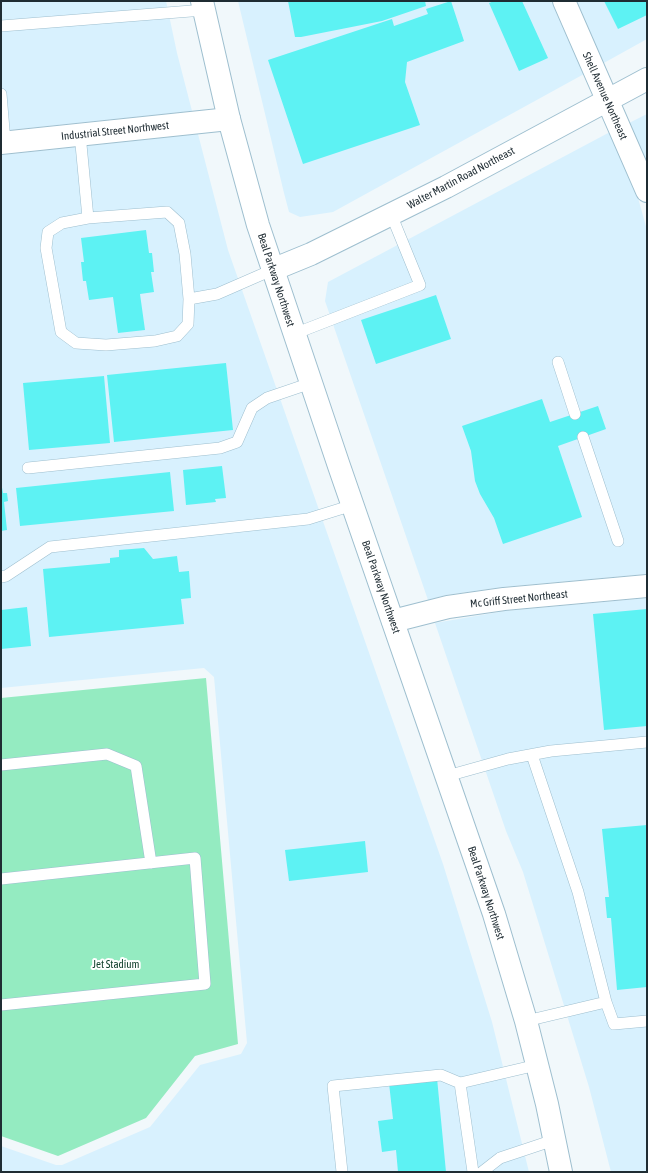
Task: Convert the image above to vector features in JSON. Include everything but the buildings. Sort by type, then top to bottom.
[{"type":"main road","name":"Shell Avenue Northeast","points":[[564,1],[647,191]]},
{"type":"main road","name":"Beal Parkway Northwest","points":[[203,5],[229,119],[258,225],[272,270],[494,914],[526,1021],[561,1172]]},
{"type":"main road","name":"Walter Martin Road Northeast","points":[[272,270],[311,254],[391,214],[647,79]]},
{"type":"main road","name":"Industrial Street Northwest","points":[[3,143],[229,119]]},
{"type":"main road","name":"Mc Griff Street Northeast","points":[[393,621],[448,607],[504,599],[647,586]]},
{"type":"lane","points":[[1,26],[203,5]]},
{"type":"lane","points":[[1,94],[3,143]]},
{"type":"lane","points":[[80,134],[88,218]]},
{"type":"lane","points":[[167,212],[179,223],[185,254],[189,299],[188,324],[177,336],[155,341],[106,346],[76,343],[61,332],[46,248],[48,232],[62,224],[88,218],[167,212]]},
{"type":"lane","points":[[294,334],[420,285],[391,214]]},
{"type":"lane","points":[[189,299],[217,294],[272,270]]},
{"type":"lane","points":[[558,362],[575,414]]},
{"type":"lane","points":[[28,468],[220,448],[237,442],[252,408],[267,398],[311,383]]},
{"type":"lane","points":[[583,437],[618,541]]},
{"type":"lane","points":[[1,577],[6,576],[50,547],[308,519],[353,505]]},
{"type":"lane","points":[[447,776],[532,754],[647,742]]},
{"type":"lane","points":[[1,765],[106,754],[136,766],[151,863]]},
{"type":"lane","points":[[532,754],[578,892],[606,1002],[614,1024],[647,1021]]},
{"type":"lane","points":[[1,879],[195,858],[205,984],[1,1006]]},
{"type":"lane","points":[[526,1021],[606,1002]]},
{"type":"lane","points":[[342,1172],[333,1086],[441,1075],[460,1084],[537,1066]]},
{"type":"lane","points":[[460,1084],[473,1172]]},
{"type":"lane","points":[[482,1172],[500,1158],[554,1140]]},
{"type":"shaded area","points":[[1,1],[166,1],[177,53],[192,111],[1,131]]},
{"type":"shaded area","points":[[238,1],[552,1],[584,74],[333,212],[300,217],[289,212]]},
{"type":"shaded area","points":[[575,1],[647,1],[647,39],[602,64]]},
{"type":"shaded area","points":[[647,114],[647,165],[629,123]]},
{"type":"shaded area","points":[[610,132],[638,198],[647,230],[647,574],[503,587],[446,595],[428,600],[325,301],[328,282]]},
{"type":"shaded area","points":[[198,134],[228,250],[443,864],[492,1022],[529,1172],[1,1172],[1,1146],[56,1165],[62,1165],[150,1127],[200,1065],[241,1054],[247,1043],[214,677],[204,668],[1,688],[1,155]]},
{"type":"shaded area","points":[[647,598],[647,1172],[611,1172],[589,1087],[523,872],[506,831],[435,623],[505,611]]},
{"type":"green space","name":"Jet Stadium","points":[[206,678],[238,1044],[195,1056],[146,1118],[58,1156],[1,1136],[1,698]]}]
